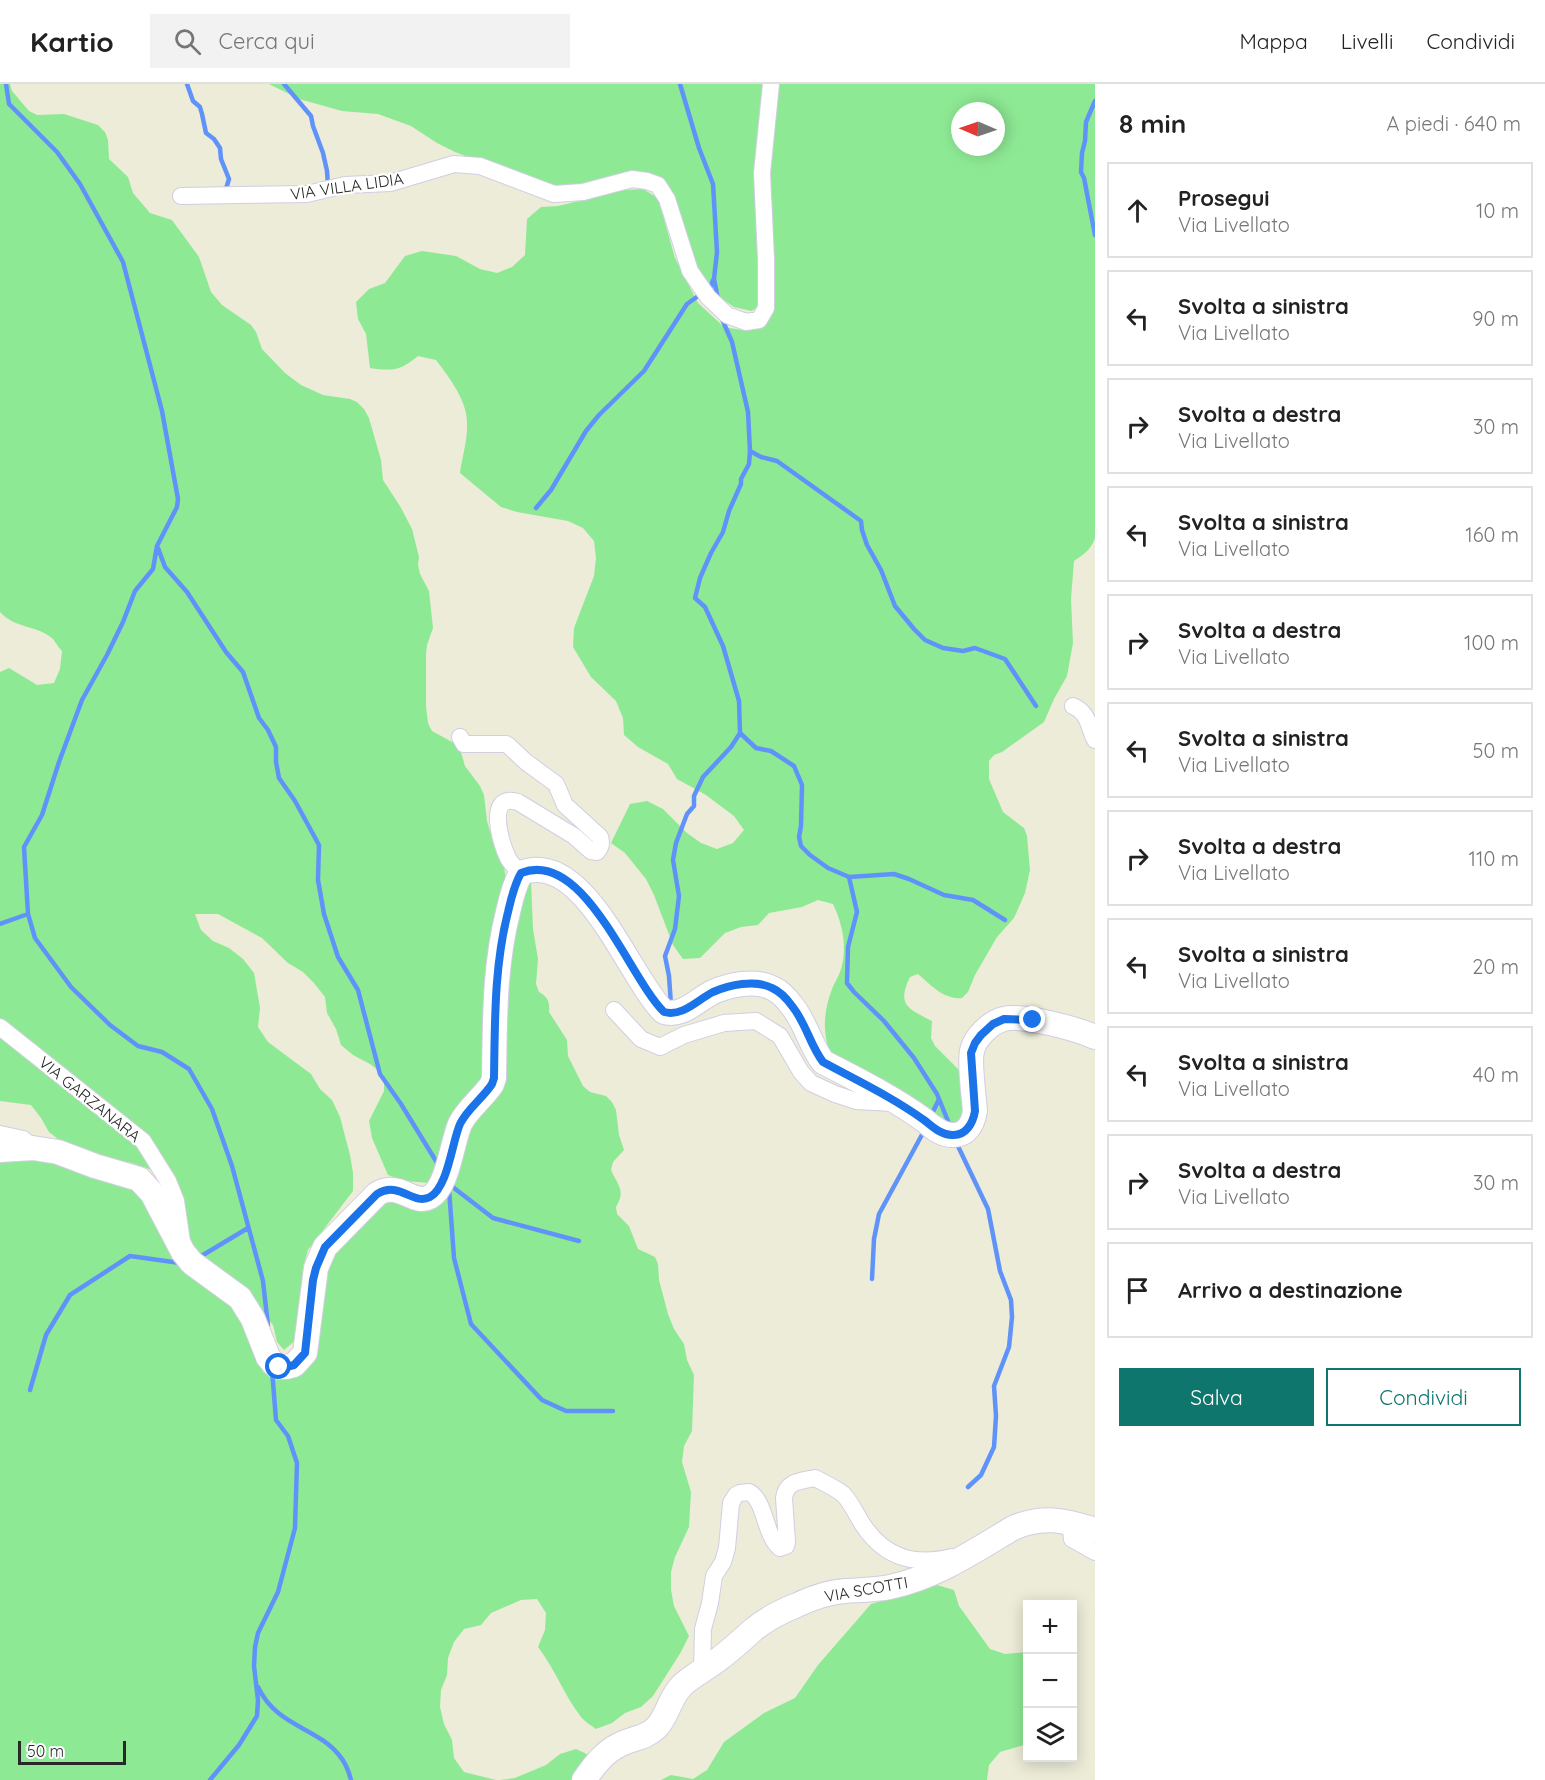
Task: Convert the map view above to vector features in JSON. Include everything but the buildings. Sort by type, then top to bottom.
[{"type":"main road","points":[[0,1150],[33,1148],[58,1152],[94,1166],[139,1179],[152,1193],[183,1252],[192,1263],[240,1298],[248,1308],[268,1357],[279,1367],[286,1367],[294,1365],[305,1353],[316,1268],[325,1247],[377,1194],[384,1190],[398,1190],[418,1198],[431,1196],[436,1192],[442,1181],[460,1124],[492,1084],[496,982],[501,939],[514,888],[521,873],[528,870],[541,870],[556,874],[588,899],[664,1012],[674,1014],[714,992],[744,984],[772,988],[793,1006],[823,1062],[901,1103],[940,1132],[960,1134],[974,1120],[971,1053],[981,1035],[993,1024],[1004,1019],[1033,1020],[1095,1037]]},
{"type":"main road","name":"VIA SCOTTI","points":[[584,1780],[610,1750],[620,1744],[640,1739],[655,1728],[662,1721],[679,1688],[720,1658],[755,1628],[802,1603],[836,1592],[890,1587],[920,1579],[946,1568],[1024,1523],[1050,1520],[1085,1527]]},
{"type":"street","name":"VIA VILLA LIDIA","points":[[181,196],[307,194],[345,185],[390,183],[454,164],[480,166],[554,194],[583,192],[632,179],[647,181],[657,185],[667,199],[690,271],[708,297],[727,315],[746,322],[759,320],[766,308],[762,173],[771,84]]},
{"type":"street","points":[[1072,706],[1085,714],[1095,740]]},
{"type":"street","points":[[460,737],[464,744],[506,744],[509,746],[556,784],[565,805],[600,837],[602,843],[600,848],[597,852],[591,851],[574,837],[518,802],[511,800],[506,802],[499,809],[497,819],[507,857],[521,873]]},
{"type":"street","points":[[614,1010],[641,1039],[660,1047],[684,1035],[724,1023],[756,1021],[780,1036],[801,1072],[811,1083],[856,1101],[901,1103]]},
{"type":"street","name":"VIA GARZANARA","points":[[0,1027],[143,1141],[168,1181],[176,1201],[183,1252]]},
{"type":"street","points":[[0,1134],[23,1139],[33,1148]]},
{"type":"street","points":[[702,1671],[703,1629],[714,1576],[728,1548],[731,1503],[740,1493],[749,1492],[756,1497],[773,1540],[780,1548],[786,1546],[788,1537],[785,1491],[792,1483],[815,1478],[843,1494],[869,1534],[894,1554],[911,1560],[929,1561],[976,1551]]},
{"type":"street","points":[[1085,1527],[1071,1530],[1072,1539],[1095,1552]]},
{"type":"green space","points":[[0,84],[10,84],[12,91],[29,111],[37,115],[64,114],[98,125],[105,132],[108,140],[109,159],[128,177],[133,193],[150,213],[172,220],[199,257],[211,292],[222,305],[251,325],[262,349],[285,373],[301,385],[323,395],[350,399],[364,409],[369,418],[381,460],[383,480],[412,529],[419,557],[420,574],[429,591],[433,628],[426,654],[428,723],[432,731],[454,743],[460,749],[465,766],[480,786],[496,852],[504,867],[507,885],[488,1071],[429,1183],[404,1181],[388,1175],[372,1138],[369,1121],[384,1091],[384,1075],[341,1045],[336,1029],[327,1013],[325,997],[314,983],[303,972],[288,963],[262,938],[218,914],[195,914],[201,930],[213,941],[229,948],[243,959],[254,973],[260,1008],[258,1027],[268,1042],[311,1074],[320,1089],[332,1100],[340,1117],[350,1155],[353,1191],[308,1250],[303,1268],[296,1340],[284,1350],[277,1342],[273,1325],[251,1300],[217,1273],[185,1240],[163,1178],[149,1169],[132,1163],[85,1153],[63,1143],[49,1132],[31,1105],[0,1101],[0,672],[9,668],[37,685],[54,683],[60,669],[62,651],[47,635],[12,621],[0,612]]},
{"type":"green space","points":[[269,84],[763,84],[763,280],[760,307],[751,311],[734,307],[715,294],[696,268],[666,184],[554,188],[455,152],[411,126],[378,114],[342,111],[299,99]]},
{"type":"green space","points":[[777,84],[1095,84],[1095,538],[1089,549],[1074,561],[1071,599],[1073,643],[1067,676],[1044,722],[1002,752],[994,755],[989,761],[989,779],[1003,812],[1024,828],[1027,836],[1030,870],[1025,893],[1014,918],[997,937],[968,992],[962,998],[949,997],[918,974],[910,977],[904,994],[905,1001],[911,1009],[932,1021],[931,1038],[935,1046],[960,1071],[965,1105],[960,1121],[952,1124],[936,1119],[832,1058],[825,1032],[825,1015],[844,955],[842,929],[833,904],[818,900],[802,907],[769,913],[758,925],[741,927],[725,933],[700,958],[683,959],[673,945],[646,879],[625,853],[611,843],[630,804],[647,801],[663,809],[687,833],[701,843],[717,849],[733,843],[744,830],[734,816],[706,795],[677,779],[668,764],[638,747],[624,735],[623,718],[616,701],[591,677],[573,647],[574,628],[594,576],[596,558],[594,541],[583,528],[568,521],[501,507],[460,473],[467,422],[464,405],[451,381],[436,360],[418,356],[396,369],[370,368],[366,334],[358,319],[356,302],[369,289],[385,283],[405,256],[422,251],[456,256],[480,269],[497,273],[512,267],[525,255],[527,219],[541,207],[558,206],[624,190],[643,189],[658,198],[675,258],[698,303],[724,327],[742,330],[759,328],[772,316],[773,273],[767,215]]},
{"type":"green space","points":[[531,881],[533,929],[538,959],[536,984],[539,992],[548,1000],[549,1012],[567,1040],[568,1056],[583,1086],[590,1092],[606,1096],[616,1110],[619,1135],[624,1150],[613,1162],[611,1170],[621,1192],[616,1207],[617,1214],[629,1226],[638,1249],[655,1257],[668,1314],[684,1344],[687,1360],[694,1375],[692,1431],[684,1446],[682,1462],[691,1492],[689,1527],[675,1557],[671,1572],[674,1606],[689,1636],[681,1652],[653,1696],[641,1707],[596,1729],[575,1709],[538,1647],[545,1630],[546,1613],[537,1599],[521,1600],[491,1613],[481,1625],[464,1629],[454,1642],[448,1658],[440,1707],[444,1724],[452,1740],[454,1758],[464,1772],[496,1780],[0,1780],[0,1157],[46,1157],[131,1184],[235,1300],[255,1345],[263,1372],[278,1380],[295,1377],[325,1260],[387,1199],[438,1204],[446,1200],[455,1185],[502,1003],[517,914]]},
{"type":"green space","points":[[937,1585],[954,1590],[959,1606],[990,1649],[1005,1654],[1023,1652],[1023,1745],[1000,1752],[989,1765],[987,1780],[661,1780],[671,1775],[693,1779],[707,1770],[724,1742],[764,1713],[795,1698],[818,1665],[871,1604]]},
{"type":"green space","points":[[576,1749],[593,1757],[571,1780],[500,1780],[515,1778],[546,1765],[560,1754]]},
{"type":"waterway","points":[[6,84],[9,104],[57,152],[80,184],[123,262],[162,411],[178,499],[177,507],[157,546],[153,569],[135,591],[107,655],[82,700],[42,815],[24,847],[28,914],[35,938],[71,987],[110,1025],[138,1046],[162,1052],[189,1069],[212,1109],[232,1166],[263,1281],[268,1326]]},
{"type":"waterway","points":[[187,84],[193,101],[200,107],[206,133],[220,148],[221,159],[229,179],[225,192]]},
{"type":"waterway","points":[[284,84],[311,116],[323,153],[328,186]]},
{"type":"waterway","points":[[680,84],[699,148],[713,184],[717,252],[714,279],[718,299]]},
{"type":"waterway","points":[[1095,101],[1086,122],[1081,172],[1095,235]]},
{"type":"waterway","points":[[536,508],[551,490],[586,431],[644,371],[687,304],[708,289],[713,280]]},
{"type":"waterway","points":[[722,319],[732,342],[748,412],[749,464],[741,479],[723,532],[700,578],[695,598],[705,607],[723,646],[739,701],[740,733],[756,748],[771,751],[794,766],[802,785],[799,837],[801,846],[828,868],[849,877],[857,912],[848,947],[847,983],[884,1021],[914,1058],[937,1094],[950,1126]]},
{"type":"waterway","points":[[750,451],[761,457],[777,461],[861,521],[867,545],[881,570],[895,606],[925,640],[943,648],[963,651],[975,648],[1005,659],[1036,706]]},
{"type":"waterway","points":[[158,548],[165,567],[187,592],[226,652],[243,672],[259,718],[276,747],[279,778],[295,801],[319,845],[318,880],[324,914],[338,957],[358,990],[380,1074],[439,1166]]},
{"type":"waterway","points":[[671,1005],[665,956],[675,929],[679,896],[673,860],[676,843],[687,814],[694,806],[694,796],[703,777],[731,747],[740,733]]},
{"type":"waterway","points":[[849,877],[894,874],[944,895],[973,900],[1005,920]]},
{"type":"waterway","points":[[0,924],[28,914]]},
{"type":"waterway","points":[[931,1116],[939,1099]]},
{"type":"waterway","points":[[872,1279],[874,1239],[879,1214],[924,1131]]},
{"type":"waterway","points":[[956,1142],[988,1209],[1000,1271],[1011,1300],[1012,1317],[1009,1347],[994,1386],[996,1416],[994,1447],[981,1475],[968,1487]]},
{"type":"waterway","points":[[450,1183],[493,1218],[579,1241]]},
{"type":"waterway","points":[[449,1189],[454,1258],[471,1324],[542,1400],[566,1411],[613,1411]]},
{"type":"waterway","points":[[198,1258],[248,1228]]},
{"type":"waterway","points":[[30,1390],[46,1335],[70,1295],[130,1256],[180,1263]]},
{"type":"waterway","points":[[210,1780],[239,1745],[257,1716],[255,1647],[258,1633],[278,1592],[295,1528],[297,1463],[288,1436],[276,1420],[272,1370]]},
{"type":"waterway","points":[[258,1687],[275,1710],[329,1745],[343,1761],[351,1780]]},
{"type":"route","points":[[279,1367],[294,1365],[305,1353],[313,1280],[325,1247],[377,1194],[384,1190],[398,1190],[418,1198],[425,1198],[436,1192],[440,1187],[460,1124],[492,1084],[496,982],[501,939],[514,888],[521,873],[528,870],[541,870],[556,874],[588,899],[664,1012],[674,1014],[726,988],[744,984],[764,985],[772,988],[793,1006],[823,1062],[901,1103],[940,1132],[960,1134],[974,1120],[971,1053],[981,1035],[993,1024],[1004,1019],[1033,1020]]}]
